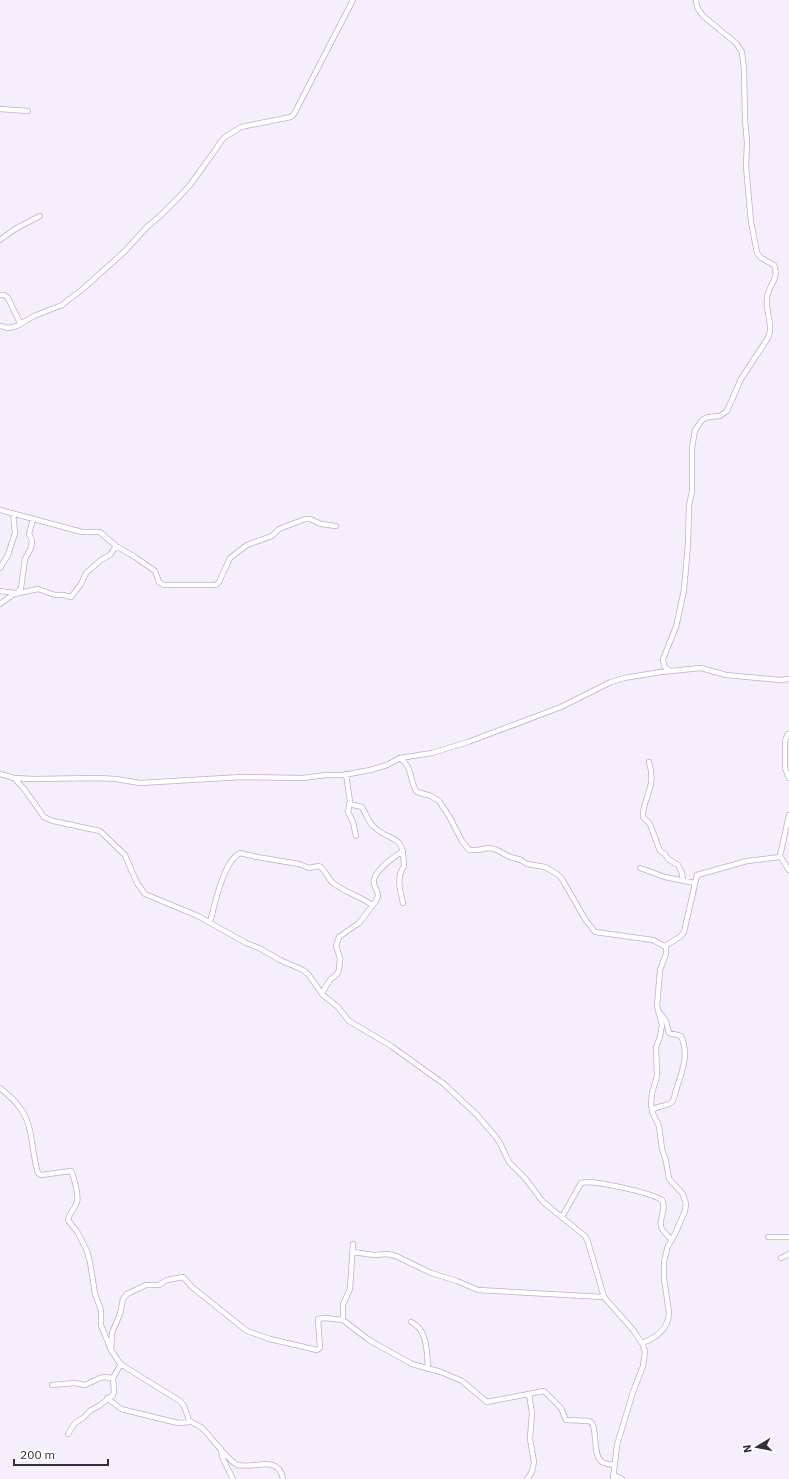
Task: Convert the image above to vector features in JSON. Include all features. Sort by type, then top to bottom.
[{"type":"street","points":[[0,326],[13,328],[41,312],[62,305],[84,288],[124,252],[188,188],[214,152],[220,141],[225,137],[241,127],[291,117],[294,114],[353,0]]},
{"type":"street","points":[[670,671],[664,666],[663,659],[676,627],[684,590],[688,544],[689,505],[692,492],[692,448],[694,434],[702,420],[708,417],[720,416],[727,411],[742,376],[768,338],[771,331],[767,308],[767,298],[776,272],[774,266],[759,256],[755,249],[746,166],[747,143],[742,52],[736,43],[703,16],[697,8],[696,0]]},
{"type":"street","points":[[0,109],[28,111]]},
{"type":"street","points":[[0,240],[15,228],[40,216]]},
{"type":"street","points":[[0,294],[8,298],[20,323]]},
{"type":"street","points":[[0,510],[82,532],[100,532],[116,546],[135,556],[155,571],[159,582],[162,584],[214,586],[219,582],[230,558],[247,545],[272,536],[278,530],[305,519],[310,519],[321,524],[336,526]]},
{"type":"street","points":[[0,568],[8,555],[15,533],[13,513]]},
{"type":"street","points":[[0,604],[17,593],[21,586],[26,558],[31,548],[32,540],[29,534],[33,519]]},
{"type":"street","points":[[0,591],[17,593],[38,589],[53,595],[71,597],[81,584],[86,573],[101,560],[110,555],[116,546]]},
{"type":"street","points":[[0,774],[14,778],[116,779],[140,784],[242,777],[304,778],[346,774],[378,768],[400,758],[432,753],[518,724],[561,707],[617,680],[654,673],[701,668],[726,675],[780,680],[789,679]]},
{"type":"street","points":[[788,734],[785,740],[785,768],[789,778]]},
{"type":"street","points":[[400,758],[405,762],[410,770],[417,792],[431,796],[439,801],[468,849],[495,849],[527,864],[536,865],[553,871],[562,879],[585,919],[596,933],[653,940],[665,946]]},
{"type":"street","points":[[649,762],[651,786],[646,798],[643,818],[650,824],[660,851],[665,854],[668,859],[678,865],[682,873],[683,880]]},
{"type":"street","points":[[346,774],[349,804],[348,812],[353,822],[356,836]]},
{"type":"street","points":[[14,778],[25,790],[44,817],[53,821],[100,831],[104,834],[125,854],[137,883],[145,894],[198,916],[246,944],[259,948],[308,974],[322,994],[338,1007],[349,1021],[391,1046],[444,1084],[495,1136],[509,1162],[525,1178],[537,1196],[549,1208],[584,1236],[588,1242],[604,1297],[613,1309],[630,1326],[642,1343],[645,1352],[645,1360],[622,1425],[617,1445],[613,1477],[622,1479]]},
{"type":"street","points":[[349,804],[362,807],[372,825],[382,833],[399,841],[403,851],[404,866],[399,882],[403,903]]},
{"type":"street","points":[[780,857],[787,832],[789,815]]},
{"type":"street","points":[[322,994],[330,980],[339,970],[340,958],[336,946],[339,937],[359,923],[378,896],[374,884],[376,874],[389,861],[403,851]]},
{"type":"street","points":[[210,922],[226,870],[235,857],[240,853],[299,864],[309,868],[319,866],[323,868],[333,883],[361,897],[372,905]]},
{"type":"street","points":[[665,946],[681,936],[684,932],[697,875],[747,861],[780,857]]},
{"type":"street","points":[[780,857],[789,870]]},
{"type":"street","points":[[640,868],[659,876],[695,883]]},
{"type":"street","points":[[642,1343],[658,1336],[662,1332],[668,1319],[669,1313],[664,1278],[664,1266],[666,1253],[685,1212],[686,1201],[683,1194],[669,1179],[666,1161],[662,1150],[660,1126],[652,1111],[651,1097],[657,1076],[656,1047],[660,1037],[662,1025],[657,1003],[660,970],[666,954],[665,946]]},
{"type":"street","points":[[652,1111],[655,1108],[666,1105],[672,1101],[680,1079],[685,1055],[684,1043],[681,1036],[669,1033],[666,1021],[659,1013]]},
{"type":"street","points":[[0,1088],[16,1103],[27,1121],[38,1173],[41,1175],[72,1172],[75,1180],[77,1202],[69,1214],[68,1220],[78,1233],[88,1257],[95,1294],[101,1310],[101,1325],[111,1350],[121,1364],[180,1401],[184,1406],[187,1418],[190,1422]]},
{"type":"street","points":[[562,1217],[581,1183],[585,1182],[612,1186],[662,1200],[664,1207],[661,1224],[662,1228],[672,1240]]},
{"type":"street","points":[[768,1237],[789,1237]]},
{"type":"street","points":[[343,1320],[342,1304],[349,1291],[353,1244]]},
{"type":"street","points":[[353,1252],[396,1256],[431,1273],[453,1279],[478,1290],[604,1297]]},
{"type":"street","points":[[782,1258],[789,1254]]},
{"type":"street","points":[[111,1350],[112,1333],[120,1314],[123,1299],[127,1294],[146,1285],[161,1285],[167,1280],[181,1277],[184,1278],[192,1288],[221,1310],[242,1329],[270,1339],[319,1350],[318,1319],[325,1318],[343,1320],[360,1335],[412,1364],[446,1374],[462,1381],[487,1402],[544,1391],[561,1408],[566,1420],[592,1423],[598,1458],[603,1462],[614,1466]]},
{"type":"street","points":[[412,1322],[417,1325],[423,1334],[428,1369]]},
{"type":"street","points":[[68,1434],[76,1423],[112,1395],[114,1392],[113,1378],[121,1364]]},
{"type":"street","points":[[52,1385],[75,1383],[85,1385],[100,1378],[113,1378]]},
{"type":"street","points":[[527,1479],[532,1472],[534,1462],[530,1439],[532,1413],[529,1394]]},
{"type":"street","points":[[107,1398],[121,1409],[178,1423],[190,1422],[203,1428],[234,1464],[265,1464],[277,1467],[283,1479]]},
{"type":"street","points":[[221,1449],[222,1457],[233,1479]]}]
